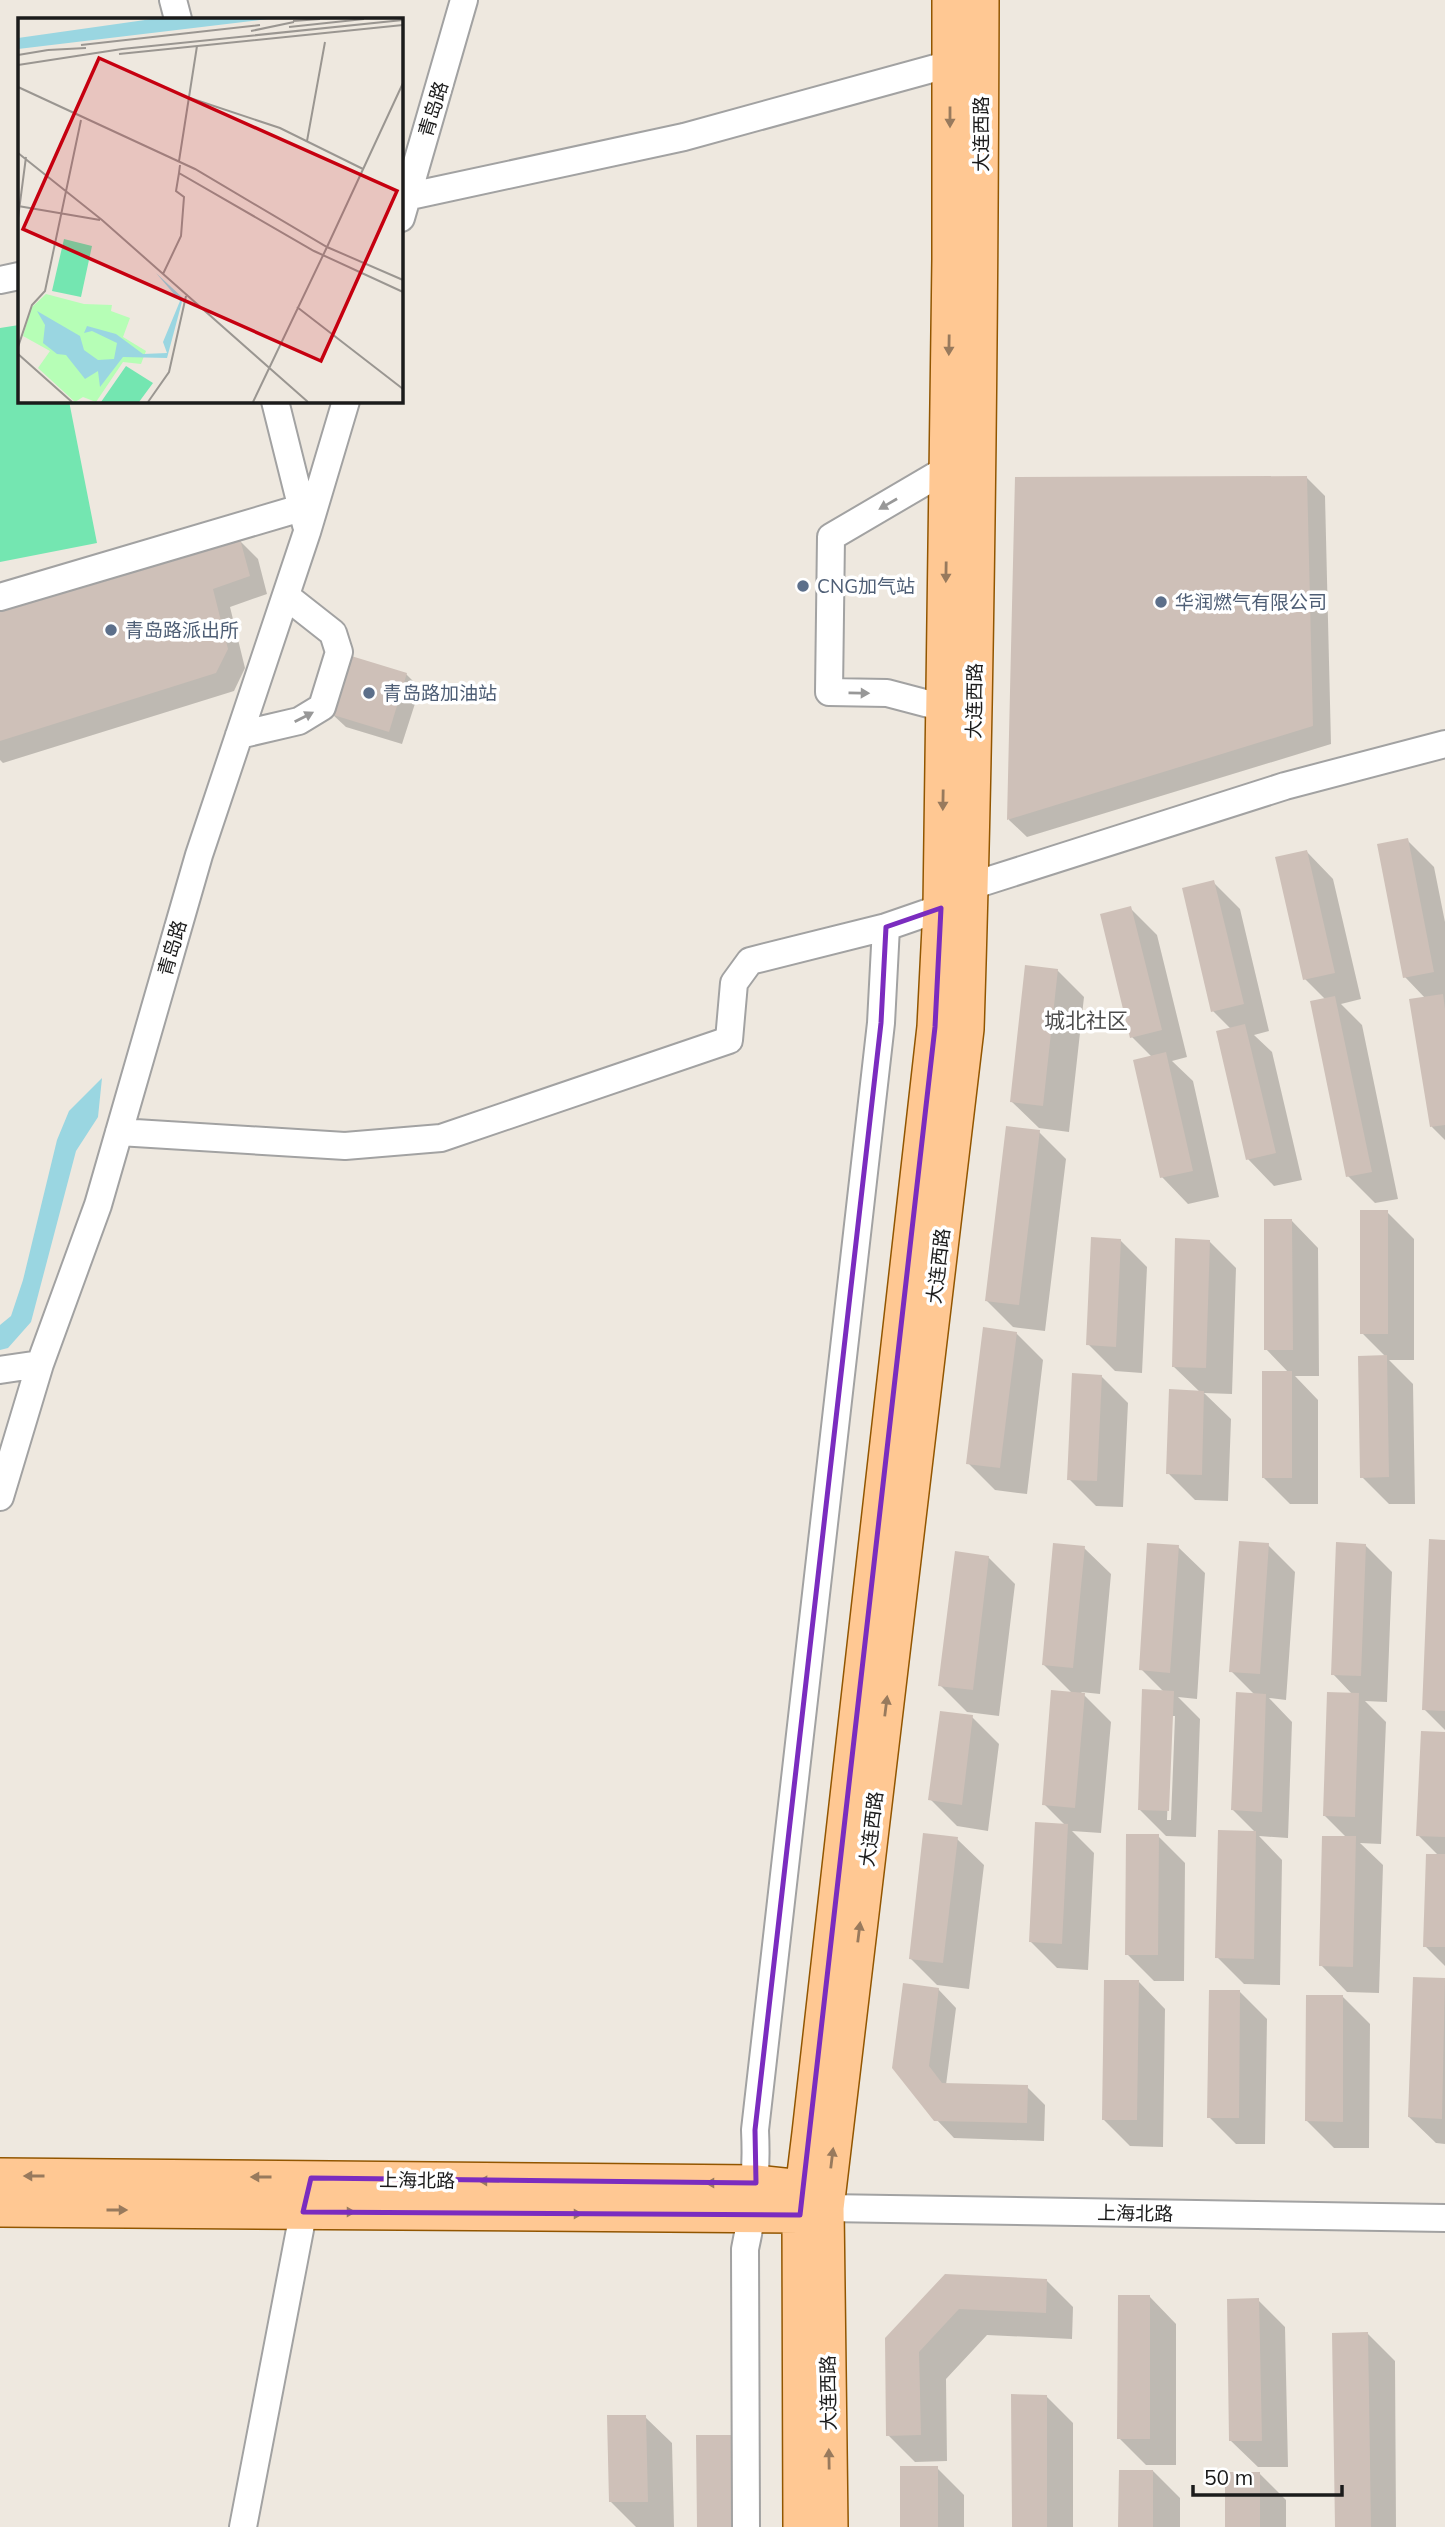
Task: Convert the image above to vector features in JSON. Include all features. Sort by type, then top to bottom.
[{"type":"main road","name":"大连西路","points":[[801,2527],[810,2133],[935,1027],[942,908],[950,0]]},
{"type":"main road","name":"大连西路","points":[[830,2527],[809,2204],[966,1029],[971,886],[981,259],[981,0]]},
{"type":"main road","name":"上海北路","points":[[0,2176],[575,2182],[809,2204]]},
{"type":"main road","name":"上海北路","points":[[0,2209],[303,2212],[754,2199]]},
{"type":"street","points":[[173,0],[178,18]]},
{"type":"street","name":"青岛路","points":[[403,204],[464,0]]},
{"type":"street","points":[[403,204],[684,138],[950,64]]},
{"type":"street","points":[[0,280],[18,276]]},
{"type":"street","points":[[0,597],[304,520],[275,402]]},
{"type":"street","name":"青岛路","points":[[0,1497],[40,1364],[98,1205],[199,855],[285,596],[304,520],[346,402]]},
{"type":"street","points":[[944,708],[887,694],[829,692],[830,602],[831,537],[947,469]]},
{"type":"street","points":[[239,735],[299,721],[322,707],[339,652],[333,633],[285,596]]},
{"type":"street","points":[[971,886],[1285,786],[1445,744]]},
{"type":"street","points":[[119,1132],[345,1146],[441,1138],[729,1040],[734,983],[750,961],[886,927],[942,908]]},
{"type":"street","points":[[746,2527],[745,2249],[754,2199],[755,2130],[881,1023],[886,927]]},
{"type":"street","points":[[0,1370],[40,1364]]},
{"type":"street","points":[[243,2527],[311,2178]]},
{"type":"street","name":"上海北路","points":[[809,2204],[1445,2218]]},
{"type":"highlighted area","points":[[941,908],[935,1027],[800,2215],[303,2212],[311,2178],[756,2183],[755,2130],[881,1023],[886,927]]},
{"type":"green space","points":[[18,325],[18,402],[69,402],[97,543],[0,562],[0,328]]},
{"type":"water","points":[[102,1078],[98,1117],[76,1151],[31,1322],[8,1348],[0,1350],[0,1325],[11,1316],[23,1280],[57,1140],[69,1111]]},
{"type":"building","name":"华润燃气有限公司","points":[[1307,476],[1313,726],[1007,820],[1015,477]]},
{"type":"building","name":"青岛路派出所","points":[[240,539],[250,576],[213,589],[228,649],[216,673],[0,741],[0,610]]},
{"type":"building","name":"青岛路加油站","points":[[348,655],[407,673],[389,732],[330,714]]},
{"type":"building","points":[[1408,838],[1434,972],[1403,978],[1377,844]]},
{"type":"building","points":[[1307,850],[1335,973],[1303,980],[1275,857]]},
{"type":"building","points":[[1214,880],[1244,1004],[1211,1012],[1182,888]]},
{"type":"building","points":[[1131,906],[1162,1030],[1130,1038],[1100,914]]},
{"type":"building","points":[[1025,965],[1058,969],[1043,1106],[1010,1102]]},
{"type":"building","points":[[1443,994],[1445,1125],[1430,1127],[1409,999]]},
{"type":"building","points":[[1335,996],[1372,1172],[1346,1177],[1310,1001]]},
{"type":"building","points":[[1245,1024],[1276,1153],[1246,1160],[1216,1031]]},
{"type":"building","points":[[1166,1052],[1193,1171],[1160,1178],[1133,1060]]},
{"type":"building","points":[[1006,1126],[1040,1130],[1019,1305],[985,1301]]},
{"type":"building","points":[[1360,1210],[1388,1210],[1388,1334],[1360,1334]]},
{"type":"building","points":[[1264,1219],[1292,1219],[1293,1350],[1264,1350]]},
{"type":"building","points":[[1091,1237],[1121,1239],[1116,1347],[1086,1345]]},
{"type":"building","points":[[1175,1238],[1210,1240],[1206,1368],[1172,1367]]},
{"type":"building","points":[[983,1327],[1017,1332],[1000,1468],[966,1464]]},
{"type":"building","points":[[1387,1355],[1389,1477],[1360,1478],[1358,1356]]},
{"type":"building","points":[[1262,1371],[1292,1371],[1292,1478],[1262,1478]]},
{"type":"building","points":[[1072,1373],[1102,1375],[1097,1481],[1067,1480]]},
{"type":"building","points":[[1169,1389],[1204,1391],[1202,1475],[1166,1474]]},
{"type":"building","points":[[1429,1539],[1445,1540],[1445,1711],[1422,1710]]},
{"type":"building","points":[[1239,1541],[1269,1543],[1260,1674],[1229,1672]]},
{"type":"building","points":[[1336,1542],[1366,1544],[1361,1676],[1331,1675]]},
{"type":"building","points":[[1053,1543],[1085,1546],[1073,1668],[1042,1665]]},
{"type":"building","points":[[1147,1543],[1179,1545],[1170,1673],[1139,1670]]},
{"type":"building","points":[[955,1551],[989,1556],[973,1690],[938,1686]]},
{"type":"building","points":[[1142,1689],[1174,1691],[1169,1811],[1138,1810]]},
{"type":"building","points":[[1051,1690],[1085,1693],[1075,1808],[1042,1805]]},
{"type":"building","points":[[1236,1692],[1266,1694],[1262,1812],[1231,1810]]},
{"type":"building","points":[[1327,1692],[1359,1693],[1355,1817],[1323,1816]]},
{"type":"building","points":[[940,1711],[973,1715],[962,1805],[928,1800]]},
{"type":"building","points":[[1421,1731],[1445,1732],[1445,1837],[1416,1836]]},
{"type":"building","points":[[1035,1822],[1068,1824],[1062,1944],[1029,1942]]},
{"type":"building","points":[[1218,1830],[1256,1831],[1254,1959],[1215,1958]]},
{"type":"building","points":[[923,1833],[958,1837],[943,1963],[909,1959]]},
{"type":"building","points":[[1126,1834],[1159,1834],[1158,1955],[1125,1955]]},
{"type":"building","points":[[1322,1836],[1356,1836],[1353,1967],[1319,1966]]},
{"type":"building","points":[[1426,1854],[1445,1854],[1445,1947],[1423,1947]]},
{"type":"building","points":[[1413,1977],[1445,1978],[1442,2119],[1408,2117]]},
{"type":"building","points":[[1104,1980],[1139,1980],[1137,2120],[1102,2120]]},
{"type":"building","points":[[903,1983],[939,1988],[929,2066],[942,2083],[1028,2085],[1027,2123],[934,2121],[892,2068]]},
{"type":"building","points":[[1209,1990],[1240,1990],[1239,2118],[1207,2118]]},
{"type":"building","points":[[1306,1995],[1343,1995],[1343,2122],[1305,2121]]},
{"type":"building","points":[[945,2274],[1047,2279],[1046,2313],[959,2309],[919,2352],[921,2435],[886,2436],[885,2338]]},
{"type":"building","points":[[1118,2295],[1150,2295],[1150,2439],[1117,2439]]},
{"type":"building","points":[[1259,2298],[1262,2441],[1229,2441],[1227,2299]]},
{"type":"building","points":[[1368,2332],[1371,2527],[1335,2527],[1332,2333]]},
{"type":"building","points":[[1011,2394],[1047,2395],[1047,2527],[1012,2527]]},
{"type":"building","points":[[607,2415],[646,2415],[648,2502],[609,2502]]},
{"type":"building","points":[[696,2435],[731,2435],[733,2527],[697,2527]]},
{"type":"building","points":[[900,2466],[938,2466],[938,2527],[900,2527]]},
{"type":"building","points":[[1119,2470],[1153,2470],[1153,2527],[1118,2527]]},
{"type":"building","points":[[1225,2472],[1260,2472],[1260,2527],[1225,2527]]},
{"type":"place","name":"CNG加气站","points":[[803,586]]},
{"type":"place","name":"华润燃气有限公司","points":[[1161,602]]},
{"type":"place","name":"青岛路派出所","points":[[111,630]]},
{"type":"place","name":"青岛路加油站","points":[[369,693]]},
{"type":"district","name":"城北社区","points":[[1086,1020]]}]
